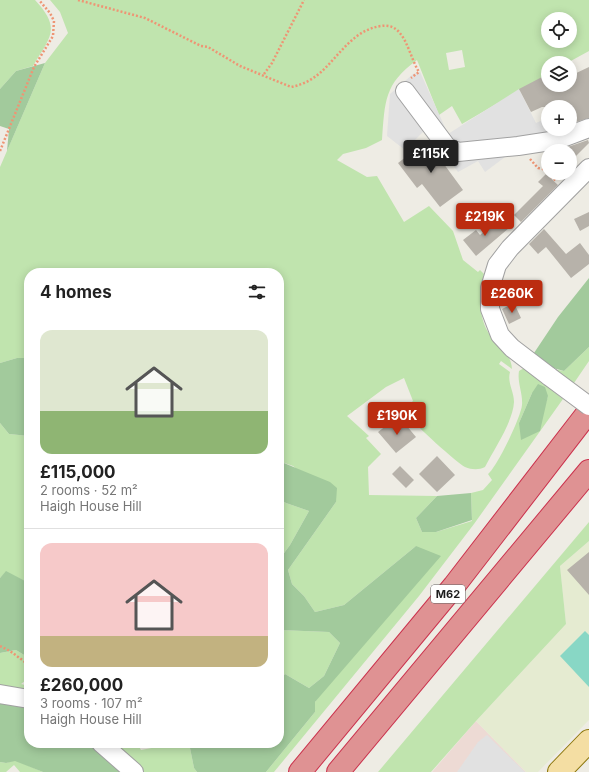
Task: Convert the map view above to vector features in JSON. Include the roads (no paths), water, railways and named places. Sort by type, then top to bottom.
[{"type":"highway","name":"M62","points":[[559,452],[589,402]]},
{"type":"highway","name":"M62","points":[[300,772],[454,586],[559,452],[589,411]]},
{"type":"highway","name":"M62","points":[[338,772],[589,471]]},
{"type":"main road","points":[[559,772],[589,741]]},
{"type":"street","points":[[405,91],[451,150],[458,152],[518,146],[557,140],[589,128]]},
{"type":"street","points":[[589,168],[503,256],[493,274],[489,292],[489,304],[492,319],[500,335],[512,348],[589,406]]},
{"type":"street","points":[[0,694],[24,698]]},
{"type":"street","points":[[107,748],[134,772]]}]
